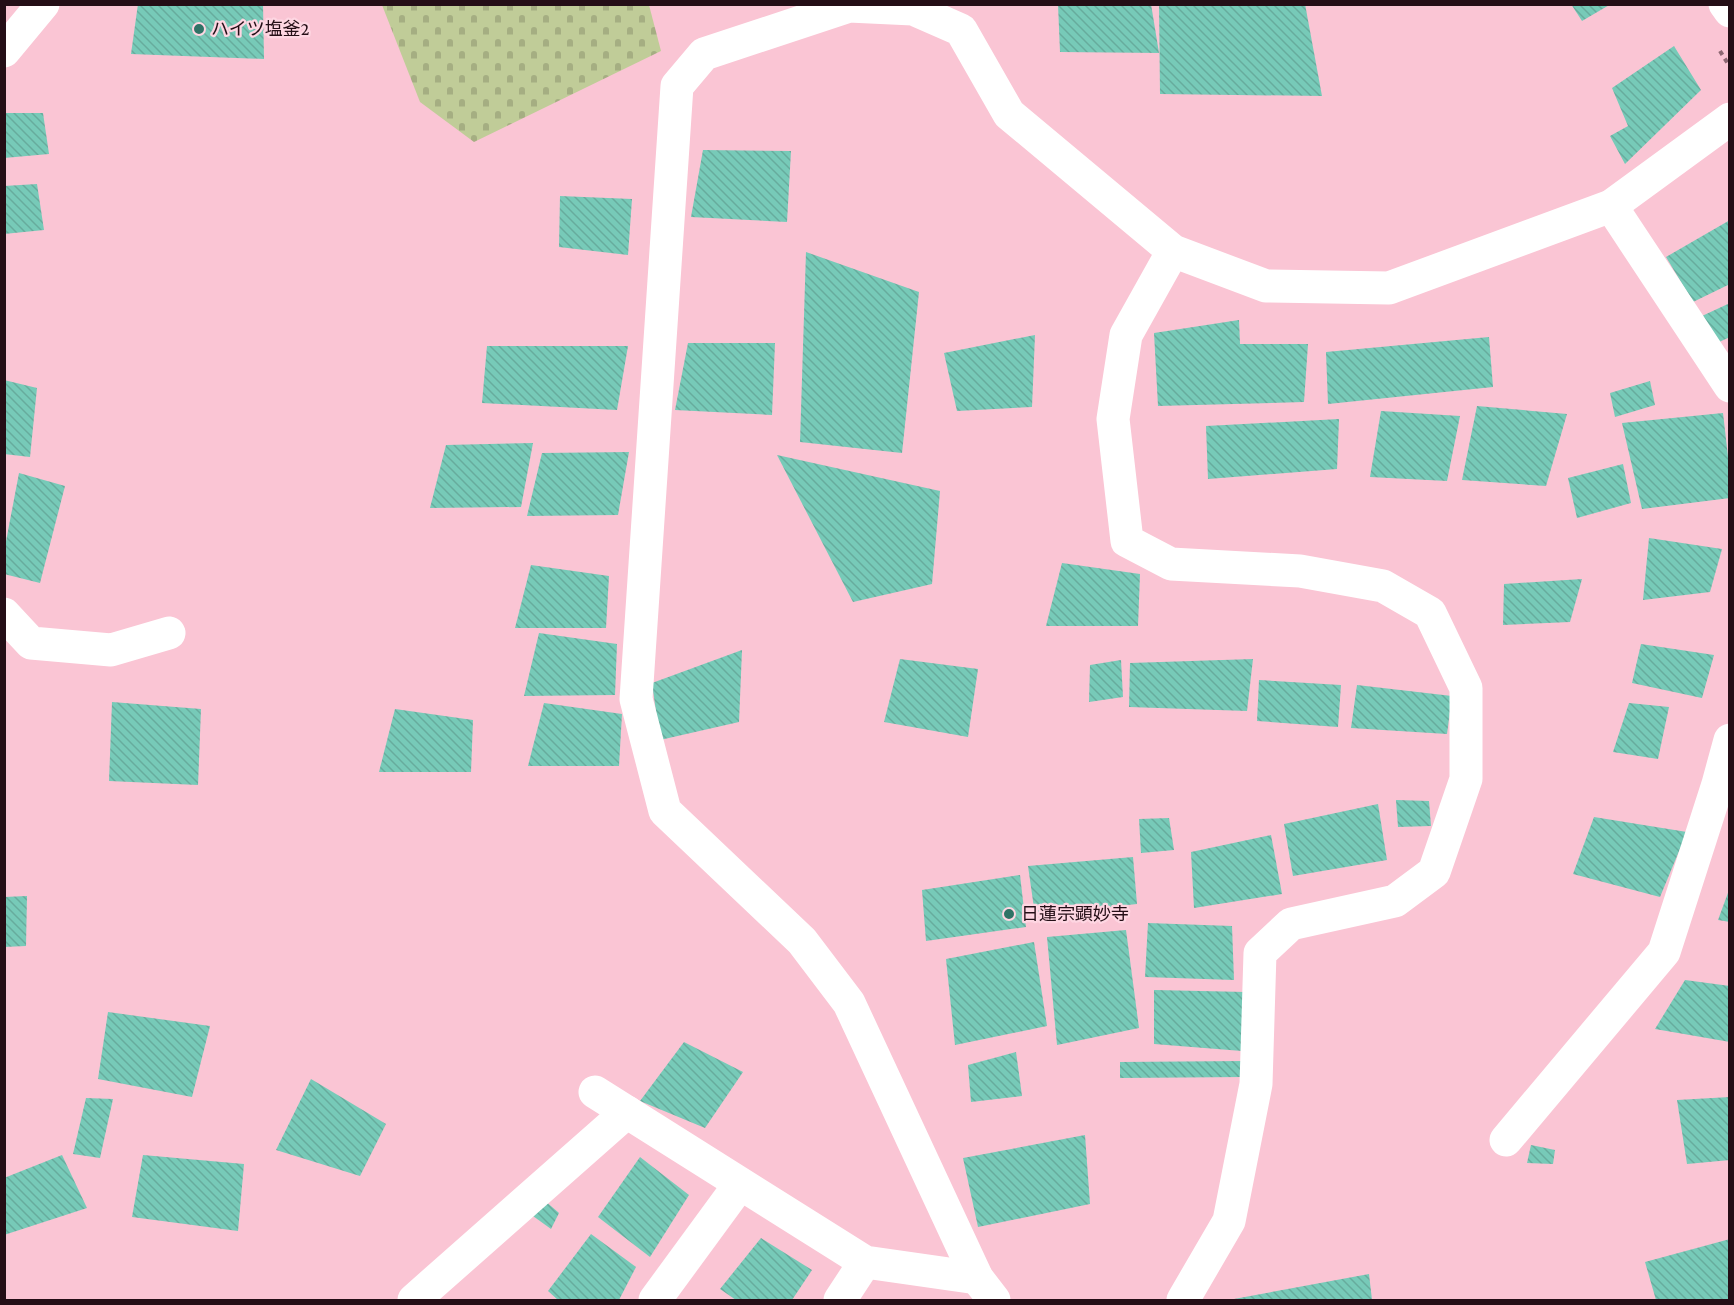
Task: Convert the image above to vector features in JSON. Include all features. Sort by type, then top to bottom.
[{"type":"street","points":[[4,51],[43,4]]},
{"type":"street","points":[[1725,4],[1730,11]]},
{"type":"street","points":[[986,1289],[849,1003],[802,941],[664,811],[636,699],[677,86],[704,54],[849,6],[913,9],[961,30],[1009,114],[1173,251],[1266,286],[1389,288],[1611,206],[1730,119]]},
{"type":"street","points":[[1611,206],[1730,386]]},
{"type":"street","points":[[1173,251],[1126,335],[1113,419],[1126,541],[1171,564],[1300,570],[1383,586],[1430,613],[1466,688],[1466,779],[1434,872],[1395,901],[1291,924],[1260,953],[1256,1084],[1229,1221],[1183,1300]]},
{"type":"street","points":[[4,614],[30,643],[111,650],[169,633]]},
{"type":"street","points":[[1506,1140],[1664,952],[1730,740]]},
{"type":"street","points":[[595,1092],[865,1262],[986,1289]]},
{"type":"street","points":[[414,1300],[627,1112]]},
{"type":"street","points":[[655,1300],[740,1184]]},
{"type":"street","points":[[840,1300],[865,1262]]},
{"type":"green space","points":[[382,5],[649,5],[661,51],[474,142],[420,102]]},
{"type":"building","name":"ハイツ塩釜2","points":[[138,4],[263,4],[264,59],[131,54]]},
{"type":"building","points":[[1058,4],[1151,4],[1159,53],[1060,52]]},
{"type":"building","points":[[1159,4],[1305,4],[1322,96],[1160,94]]},
{"type":"building","points":[[1571,4],[1611,4],[1582,21]]},
{"type":"building","points":[[1674,46],[1701,90],[1625,164],[1610,136],[1628,126],[1612,88]]},
{"type":"building","points":[[4,113],[43,113],[49,154],[4,158]]},
{"type":"building","points":[[703,150],[791,151],[787,222],[691,217]]},
{"type":"building","points":[[37,184],[44,230],[4,234],[4,186]]},
{"type":"building","points":[[560,196],[632,199],[628,255],[559,247]]},
{"type":"building","points":[[1730,220],[1730,284],[1693,302],[1666,257]]},
{"type":"building","points":[[806,252],[919,292],[902,453],[800,442]]},
{"type":"building","points":[[1730,303],[1730,337],[1717,343],[1702,316]]},
{"type":"building","points":[[1239,320],[1240,344],[1308,344],[1304,402],[1158,406],[1154,333]]},
{"type":"building","points":[[1035,335],[1032,407],[957,411],[944,353]]},
{"type":"building","points":[[1489,337],[1493,387],[1328,404],[1326,352]]},
{"type":"building","points":[[688,343],[775,343],[772,415],[675,410]]},
{"type":"building","points":[[487,346],[628,346],[617,410],[482,403]]},
{"type":"building","points":[[4,380],[37,388],[30,457],[4,454]]},
{"type":"building","points":[[1650,381],[1655,405],[1615,417],[1610,393]]},
{"type":"building","points":[[1477,406],[1567,414],[1546,486],[1462,480]]},
{"type":"building","points":[[1381,411],[1460,416],[1447,481],[1370,477]]},
{"type":"building","points":[[1723,413],[1730,474],[1730,498],[1642,509],[1622,423]]},
{"type":"building","points":[[1339,419],[1337,469],[1208,479],[1206,426]]},
{"type":"building","points":[[533,443],[521,507],[430,508],[446,445]]},
{"type":"building","points":[[629,452],[618,515],[527,516],[542,453]]},
{"type":"building","points":[[777,455],[940,491],[932,584],[853,602]]},
{"type":"building","points":[[1623,464],[1631,503],[1577,518],[1568,478]]},
{"type":"building","points":[[19,473],[65,486],[40,583],[4,574],[4,552]]},
{"type":"building","points":[[1649,538],[1722,549],[1710,592],[1643,600]]},
{"type":"building","points":[[1062,563],[1140,574],[1138,626],[1046,626]]},
{"type":"building","points":[[531,565],[609,576],[606,628],[515,628]]},
{"type":"building","points":[[1582,579],[1570,622],[1503,625],[1504,584]]},
{"type":"building","points":[[539,633],[617,644],[615,695],[524,696]]},
{"type":"building","points":[[1641,644],[1714,655],[1702,698],[1632,683]]},
{"type":"building","points":[[742,650],[739,722],[660,740],[652,683]]},
{"type":"building","points":[[900,659],[978,669],[968,737],[884,722]]},
{"type":"building","points":[[1253,659],[1247,711],[1129,707],[1130,663]]},
{"type":"building","points":[[1121,660],[1123,697],[1089,702],[1090,665]]},
{"type":"building","points":[[1259,680],[1341,685],[1338,727],[1257,721]]},
{"type":"building","points":[[1357,685],[1452,696],[1447,734],[1351,728]]},
{"type":"building","points":[[112,702],[201,709],[198,785],[109,781]]},
{"type":"building","points":[[544,703],[622,714],[619,766],[528,766]]},
{"type":"building","points":[[1629,703],[1669,707],[1658,759],[1613,752]]},
{"type":"building","points":[[395,709],[473,720],[471,772],[379,772]]},
{"type":"building","points":[[1396,800],[1429,801],[1431,826],[1398,827]]},
{"type":"building","points":[[1378,804],[1387,860],[1293,876],[1284,824]]},
{"type":"building","points":[[1594,817],[1687,832],[1660,897],[1573,874]]},
{"type":"building","points":[[1169,818],[1174,850],[1141,853],[1139,819]]},
{"type":"building","points":[[1271,835],[1282,894],[1194,908],[1191,852]]},
{"type":"building","points":[[1133,857],[1137,904],[1035,915],[1028,866]]},
{"type":"building","points":[[1020,875],[1026,927],[926,941],[922,890]]},
{"type":"building","points":[[1729,890],[1730,922],[1718,920]]},
{"type":"building","points":[[27,896],[26,946],[4,947],[4,897]]},
{"type":"building","points":[[1148,923],[1232,926],[1234,980],[1145,977]]},
{"type":"building","points":[[1126,930],[1139,1028],[1057,1045],[1047,937]]},
{"type":"building","points":[[1034,942],[1047,1026],[955,1045],[946,959]]},
{"type":"building","points":[[1685,980],[1730,986],[1730,1042],[1655,1029]]},
{"type":"building","points":[[1154,990],[1247,992],[1242,1051],[1154,1044]]},
{"type":"building","points":[[108,1012],[210,1026],[192,1097],[98,1079]]},
{"type":"building","points":[[684,1042],[743,1072],[705,1128],[640,1101]]},
{"type":"building","points":[[1016,1052],[1022,1096],[971,1102],[968,1065]]},
{"type":"building","points":[[1245,1061],[1244,1077],[1120,1078],[1120,1062]]},
{"type":"building","points":[[311,1079],[386,1124],[360,1176],[276,1150]]},
{"type":"building","points":[[1730,1097],[1730,1160],[1687,1164],[1677,1100]]},
{"type":"building","points":[[86,1098],[113,1099],[100,1158],[73,1154]]},
{"type":"building","points":[[1085,1135],[1090,1204],[978,1227],[963,1158]]},
{"type":"building","points":[[1531,1145],[1555,1150],[1553,1164],[1527,1163]]},
{"type":"building","points":[[62,1155],[87,1208],[4,1235],[4,1178]]},
{"type":"building","points":[[143,1155],[244,1164],[238,1231],[132,1217]]},
{"type":"building","points":[[640,1157],[689,1195],[650,1257],[598,1217]]},
{"type":"building","points":[[544,1200],[559,1213],[551,1229],[533,1216]]},
{"type":"building","points":[[591,1234],[636,1267],[619,1300],[558,1300],[548,1291]]},
{"type":"building","points":[[761,1238],[812,1270],[792,1300],[736,1300],[720,1289]]},
{"type":"building","points":[[1730,1239],[1730,1300],[1656,1300],[1645,1262]]},
{"type":"building","points":[[1369,1274],[1372,1300],[1234,1300],[1234,1299]]},
{"type":"place","name":"ハイツ塩釜2","points":[[199,29]]},
{"type":"place","name":"日蓮宗顕妙寺","points":[[1009,914]]}]
